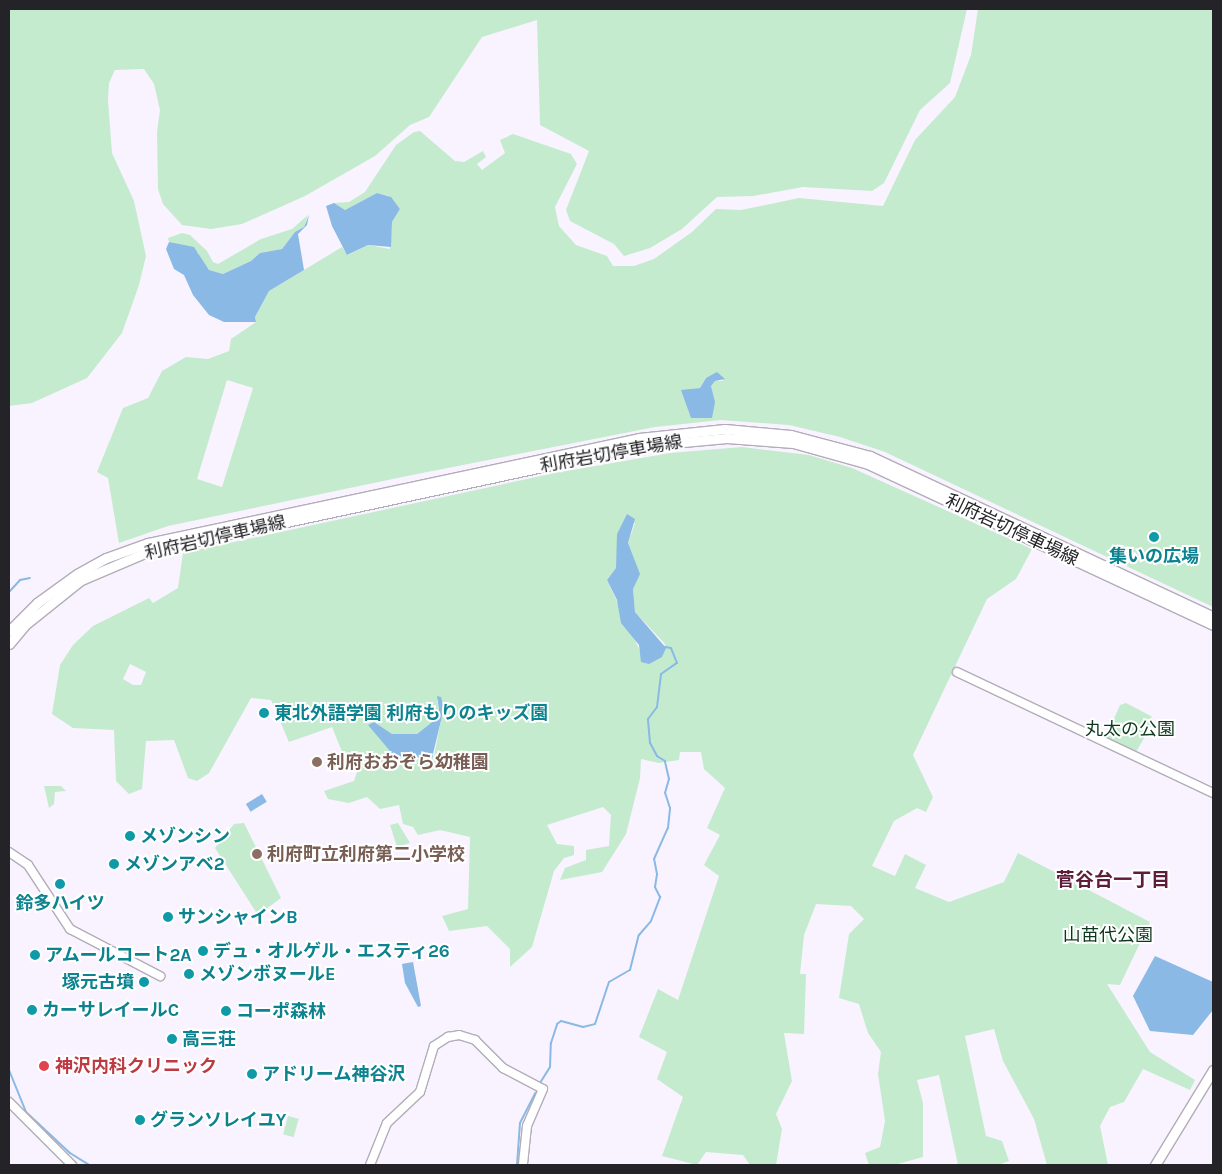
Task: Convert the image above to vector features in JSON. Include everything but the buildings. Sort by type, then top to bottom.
[{"type":"main road","name":"利府岩切停車場線","points":[[9,631],[37,603],[77,574],[106,558],[148,543],[639,438],[725,429],[791,435],[870,456],[1213,617]]},
{"type":"main road","name":"利府岩切停車場線","points":[[9,644],[31,619],[81,580],[147,552],[592,456],[664,442],[727,438],[792,443],[868,464],[1213,625]]},
{"type":"main road","points":[[1155,1165],[1213,1070]]},
{"type":"street","points":[[957,672],[1213,793]]},
{"type":"street","points":[[9,852],[28,865],[70,929],[160,976]]},
{"type":"street","points":[[370,1165],[387,1123],[420,1092],[434,1046],[448,1037],[459,1035],[475,1040],[503,1068],[543,1089],[527,1126],[523,1165]]},
{"type":"street","points":[[9,1102],[72,1165]]},
{"type":"green space","points":[[9,9],[967,9],[950,83],[920,110],[884,183],[872,191],[803,187],[753,196],[717,197],[682,229],[650,248],[624,256],[614,244],[570,221],[566,210],[589,151],[540,125],[537,20],[482,37],[429,117],[410,125],[375,156],[305,196],[242,224],[211,229],[182,225],[163,204],[158,189],[157,132],[160,110],[154,84],[144,69],[115,70],[109,83],[108,100],[112,153],[134,201],[146,256],[139,285],[122,333],[87,378],[32,403],[9,406]]},
{"type":"green space","points":[[978,9],[1213,9],[1213,607],[885,452],[840,437],[789,425],[721,420],[655,427],[412,475],[168,526],[119,543],[108,478],[97,472],[123,408],[148,398],[162,371],[186,357],[208,359],[229,351],[231,339],[256,322],[255,317],[269,291],[342,247],[348,255],[368,245],[390,249],[392,222],[400,209],[389,196],[377,193],[345,210],[334,203],[349,202],[365,192],[396,145],[414,132],[420,131],[455,161],[464,162],[483,151],[486,157],[477,164],[482,170],[505,153],[500,140],[513,134],[571,154],[577,164],[555,207],[559,226],[576,245],[607,256],[613,266],[634,266],[654,259],[692,232],[716,209],[741,210],[799,198],[883,206],[915,140],[955,97],[971,55]],"holes":[[[718,373],[723,381],[715,381],[711,386],[714,404],[711,413],[689,413],[687,403],[693,389],[700,388],[706,378]],[[227,380],[253,388],[222,487],[197,479]]]},
{"type":"green space","points":[[308,215],[304,227],[295,232],[282,249],[260,253],[251,261],[223,274],[209,270],[201,262],[198,252],[169,242],[168,238],[182,233],[190,235],[207,251],[213,262],[218,264],[261,239],[292,229]]},
{"type":"green space","name":"山苗代公園","points":[[742,447],[809,455],[852,468],[1032,549],[1016,579],[987,599],[913,755],[933,797],[926,812],[917,808],[894,821],[872,866],[895,876],[905,854],[926,865],[915,888],[949,902],[1004,882],[1018,853],[1150,922],[1120,985],[1107,984],[1150,1052],[1195,1080],[1190,1090],[1143,1069],[1124,1102],[1110,1107],[1100,1126],[1108,1165],[1047,1165],[1034,1119],[1003,1061],[994,1029],[965,1036],[986,1136],[1002,1141],[1009,1161],[998,1165],[958,1165],[939,1075],[917,1080],[923,1103],[923,1157],[894,1165],[869,1165],[865,1153],[880,1147],[885,1121],[878,1074],[881,1052],[868,1033],[859,1004],[839,998],[849,934],[864,919],[851,906],[816,904],[804,935],[800,974],[806,974],[804,1034],[784,1033],[792,1081],[776,1114],[782,1129],[776,1165],[750,1165],[743,1155],[706,1152],[697,1165],[662,1156],[683,1097],[657,1079],[667,1052],[639,1037],[658,989],[678,1000],[719,876],[704,865],[720,835],[707,828],[725,788],[704,769],[701,752],[680,752],[679,760],[659,763],[641,759],[640,778],[626,834],[602,872],[560,880],[565,868],[586,860],[586,850],[609,846],[611,815],[603,807],[547,825],[557,844],[574,846],[574,855],[564,858],[554,871],[532,947],[510,967],[510,949],[487,926],[449,931],[442,916],[468,909],[470,837],[440,830],[418,835],[413,827],[403,824],[399,805],[380,809],[367,797],[349,803],[328,799],[324,791],[354,781],[360,763],[354,757],[345,759],[332,727],[289,742],[271,700],[251,698],[209,773],[197,781],[188,778],[174,740],[146,741],[142,789],[129,794],[116,781],[114,730],[73,728],[52,714],[60,665],[73,645],[93,626],[149,598],[153,603],[178,588],[183,553],[555,473],[670,453]],"holes":[[[626,522],[635,523],[628,543],[632,562],[639,572],[633,589],[635,612],[665,644],[662,657],[641,653],[607,580],[616,568],[619,530]],[[130,664],[146,672],[141,685],[133,685],[123,679]],[[441,697],[443,710],[434,756],[387,745],[368,725],[374,722],[391,734],[417,734],[431,723],[439,709],[437,700]]]},
{"type":"green space","name":"丸太の公園","points":[[1126,703],[1151,716],[1154,721],[1136,752],[1106,737],[1120,705]]},
{"type":"green space","points":[[44,786],[61,786],[66,791],[55,792],[54,804],[49,808]]},
{"type":"green space","points":[[244,823],[281,898],[258,915],[215,848],[234,824]]},
{"type":"green space","points":[[398,823],[410,843],[397,847],[390,825]]},
{"type":"green space","points":[[288,1116],[299,1119],[294,1137],[283,1134]]},
{"type":"water","points":[[377,193],[391,197],[400,209],[392,222],[391,247],[368,245],[347,255],[332,226],[326,206],[334,203],[345,210]]},
{"type":"water","points":[[309,215],[307,225],[298,234],[304,270],[269,291],[255,317],[256,322],[224,322],[209,315],[193,295],[184,275],[174,269],[166,249],[169,242],[194,247],[209,270],[223,274],[251,261],[260,253],[282,249],[295,232],[304,227]]},
{"type":"water","points":[[717,372],[725,379],[715,381],[711,386],[715,402],[712,418],[691,418],[681,390],[700,388],[706,378]]},
{"type":"water","points":[[627,514],[635,519],[628,543],[640,574],[633,589],[635,612],[666,648],[662,657],[649,664],[641,662],[639,645],[621,623],[617,600],[607,580],[616,568],[617,534]]},
{"type":"water","points":[[437,696],[441,697],[444,708],[432,758],[396,758],[368,725],[374,722],[392,734],[417,734],[431,723],[439,709]]},
{"type":"water","points":[[262,794],[267,802],[251,812],[246,804]]},
{"type":"water","points":[[1155,956],[1213,982],[1213,1010],[1193,1035],[1150,1031],[1133,996]]},
{"type":"water","points":[[413,962],[421,1006],[418,1007],[405,983],[402,964]]},
{"type":"waterway","points":[[9,592],[20,580],[30,578]]},
{"type":"waterway","points":[[540,1083],[550,1067],[551,1043],[557,1024],[561,1021],[583,1027],[595,1024],[609,982],[630,970],[639,935],[651,921],[660,897],[655,887],[657,874],[654,859],[668,828],[670,808],[665,793],[669,779],[665,761],[657,756],[650,743],[648,719],[657,707],[661,674],[677,663],[671,648],[665,647]]},
{"type":"waterway","points":[[9,1070],[26,1112],[70,1153],[89,1165]]},
{"type":"waterway","points":[[517,1165],[520,1123],[535,1093]]},
{"type":"place","name":"集いの広場","points":[[1154,537]]},
{"type":"place","name":"東北外語学園 利府もりのキッズ園","points":[[264,713]]},
{"type":"place","name":"利府おおぞら幼稚園","points":[[317,762]]},
{"type":"place","name":"メゾンシン","points":[[130,836]]},
{"type":"place","name":"利府町立利府第二小学校","points":[[257,854]]},
{"type":"place","name":"メゾンアベ2","points":[[114,864]]},
{"type":"place","name":"鈴多ハイツ","points":[[60,884]]},
{"type":"place","name":"サンシャインB","points":[[168,917]]},
{"type":"place","name":"デュ・オルゲル・エスティ26","points":[[203,951]]},
{"type":"place","name":"アムールコート2A","points":[[35,955]]},
{"type":"place","name":"メゾンボヌールE","points":[[189,974]]},
{"type":"place","name":"塚元古墳","points":[[144,982]]},
{"type":"place","name":"カーサレイールC","points":[[32,1010]]},
{"type":"place","name":"コーポ森林","points":[[226,1011]]},
{"type":"place","name":"高三荘","points":[[172,1039]]},
{"type":"place","name":"神沢内科クリニック","points":[[44,1066]]},
{"type":"place","name":"アドリーム神谷沢","points":[[252,1074]]},
{"type":"place","name":"グランソレイユY","points":[[140,1120]]},
{"type":"district","name":"菅谷台一丁目","points":[[1113,881]]}]
